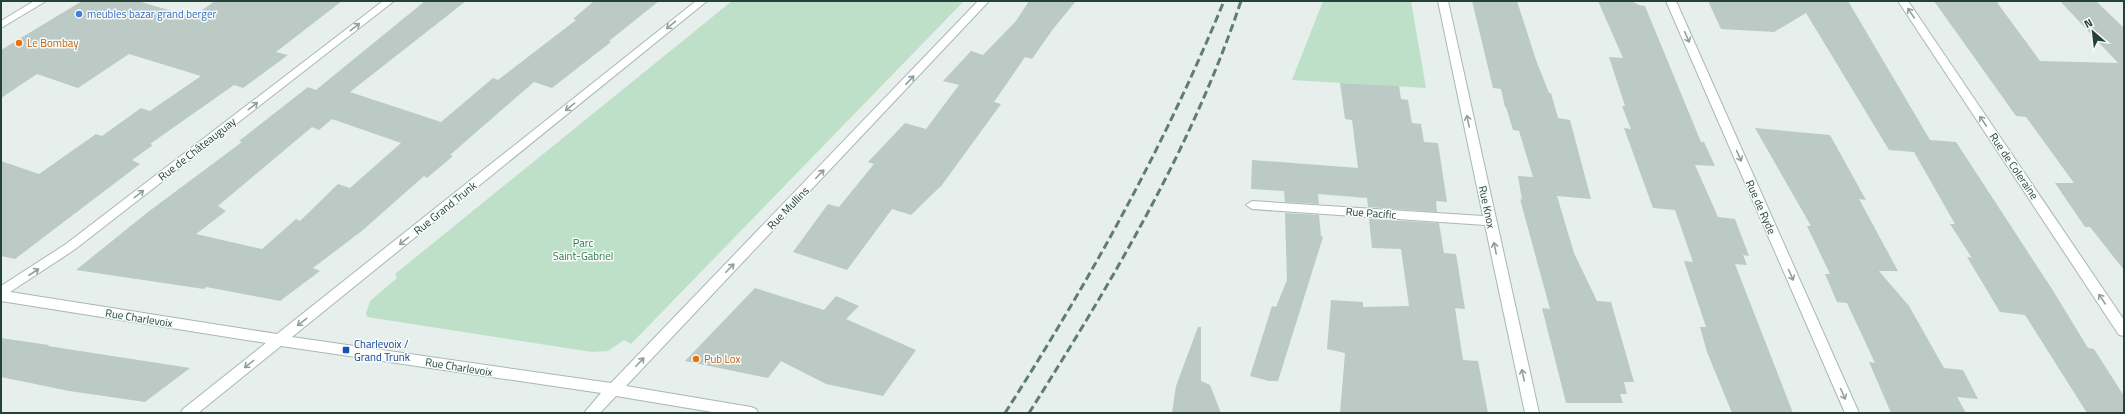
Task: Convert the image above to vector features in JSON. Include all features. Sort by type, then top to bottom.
[{"type":"street","points":[[1,25],[41,1]]},
{"type":"street","name":"Rue de Châteauguay","points":[[1,292],[51,260],[96,227],[389,1]]},
{"type":"street","name":"Rue Grand Trunk","points":[[188,413],[702,1]]},
{"type":"street","name":"Rue Mullins","points":[[591,413],[984,1]]},
{"type":"street","name":"Rue Knox","points":[[1443,1],[1532,413]]},
{"type":"street","name":"Rue de Ryde","points":[[1671,1],[1852,413]]},
{"type":"street","name":"Rue de Coleraine","points":[[1903,1],[2124,331]]},
{"type":"street","name":"Rue Pacific","points":[[1252,205],[1490,221]]},
{"type":"street","name":"Rue Charlevoix","points":[[1,296],[613,390],[751,413]]},
{"type":"green space","name":"Parc Saint-Gabriel","points":[[732,1],[964,1],[631,344],[624,340],[608,351],[592,352],[367,317],[366,313],[370,301],[397,278],[395,274]]},
{"type":"green space","points":[[1323,1],[1411,1],[1426,88],[1292,80]]},
{"type":"building","points":[[82,1],[138,1],[192,17],[215,1],[342,1],[276,52],[288,55],[243,88],[234,85],[150,144],[153,145],[132,160],[140,164],[15,259],[1,256],[1,161],[39,174],[96,134],[102,136],[141,108],[150,111],[201,76],[129,54],[78,88],[37,74],[1,98],[1,50]]},
{"type":"building","points":[[425,1],[466,1],[350,92],[441,122],[493,78],[498,80],[576,20],[573,19],[594,1],[659,1],[609,41],[611,42],[552,88],[534,82],[450,155],[453,156],[427,178],[424,176],[363,230],[313,268],[320,271],[280,301],[206,287],[204,289],[76,270],[148,212],[242,142],[239,141],[308,87],[316,90]],"holes":[[[332,119],[401,143],[350,188],[338,184],[300,221],[296,219],[262,249],[196,234],[226,211],[218,206],[312,127],[319,130]]]},
{"type":"building","points":[[1029,1],[1076,1],[1053,29],[1032,59],[1025,57],[994,102],[1001,104],[942,185],[911,215],[892,209],[847,270],[793,252],[828,204],[839,207],[874,164],[868,162],[905,123],[926,129],[959,85],[943,81],[971,51],[983,55],[1016,21]]},
{"type":"building","points":[[1472,1],[1517,1],[1536,60],[1549,93],[1551,93],[1558,118],[1570,120],[1591,199],[1557,196],[1574,253],[1597,301],[1611,302],[1634,382],[1624,382],[1627,394],[1620,394],[1623,403],[1566,403],[1542,308],[1550,309],[1520,199],[1522,200],[1518,176],[1533,177],[1519,131],[1513,130],[1505,107],[1501,89],[1493,88]]},
{"type":"building","points":[[1598,1],[1631,1],[1645,6],[1701,142],[1704,142],[1715,166],[1695,165],[1718,217],[1735,219],[1749,256],[1743,255],[1747,265],[1735,264],[1793,413],[1732,413],[1707,352],[1700,327],[1706,327],[1684,261],[1693,262],[1675,210],[1653,208],[1624,128],[1631,129],[1622,106],[1625,106],[1609,57],[1623,58]]},
{"type":"building","points":[[1708,1],[1848,1],[1930,140],[1956,142],[2052,289],[2088,348],[2094,349],[2124,396],[2124,413],[2087,413],[2025,315],[2000,312],[1967,257],[1972,258],[1950,224],[1955,224],[1914,152],[1889,150],[1806,13],[1774,32],[1721,29]]},
{"type":"building","points":[[1934,1],[1996,1],[2040,61],[2118,63],[2060,1],[2096,1],[2124,28],[2124,270],[2090,227],[2085,227],[2055,183],[2074,183],[2026,117],[2016,116]]},
{"type":"building","points":[[1340,83],[1399,86],[1401,99],[1408,100],[1412,123],[1421,124],[1424,142],[1438,143],[1447,202],[1436,201],[1437,212],[1368,207],[1367,198],[1318,194],[1319,204],[1285,202],[1284,191],[1251,189],[1252,160],[1358,168],[1352,120],[1345,119]]},
{"type":"building","points":[[1755,128],[1830,135],[1866,200],[1859,199],[1898,271],[1879,271],[1909,306],[1944,368],[1963,370],[1978,399],[1957,397],[1966,413],[1891,413],[1869,362],[1875,363],[1847,303],[1837,302],[1825,274],[1830,274],[1807,226],[1811,226]]},
{"type":"building","points":[[1285,213],[1319,215],[1321,236],[1323,237],[1278,381],[1269,381],[1250,376],[1272,306],[1276,307],[1287,280]]},
{"type":"building","points":[[1369,219],[1439,223],[1444,253],[1456,254],[1465,309],[1455,308],[1463,360],[1478,361],[1488,413],[1340,413],[1345,353],[1327,349],[1331,300],[1363,302],[1363,307],[1409,306],[1401,249],[1372,248]]},
{"type":"building","points":[[755,288],[824,310],[836,296],[859,306],[846,319],[916,350],[883,396],[826,384],[781,361],[768,378],[685,361]]},
{"type":"building","points":[[1198,327],[1201,327],[1201,381],[1210,385],[1221,413],[1172,413],[1176,386]]},
{"type":"building","points":[[1,338],[190,368],[145,402],[69,391],[1,377]]},
{"type":"railway","points":[[1005,413],[1067,313],[1124,212],[1176,108],[1224,1]]},
{"type":"railway","points":[[1029,413],[1060,364],[1119,264],[1174,162],[1199,109],[1221,56],[1241,1]]},
{"type":"place","name":"meubles bazar grand berger","points":[[79,14]]},
{"type":"place","name":"Le Bombay","points":[[19,43]]},
{"type":"place","name":"Charlevoix / Grand Trunk","points":[[346,350]]},
{"type":"place","name":"Pub Lox","points":[[696,359]]}]
